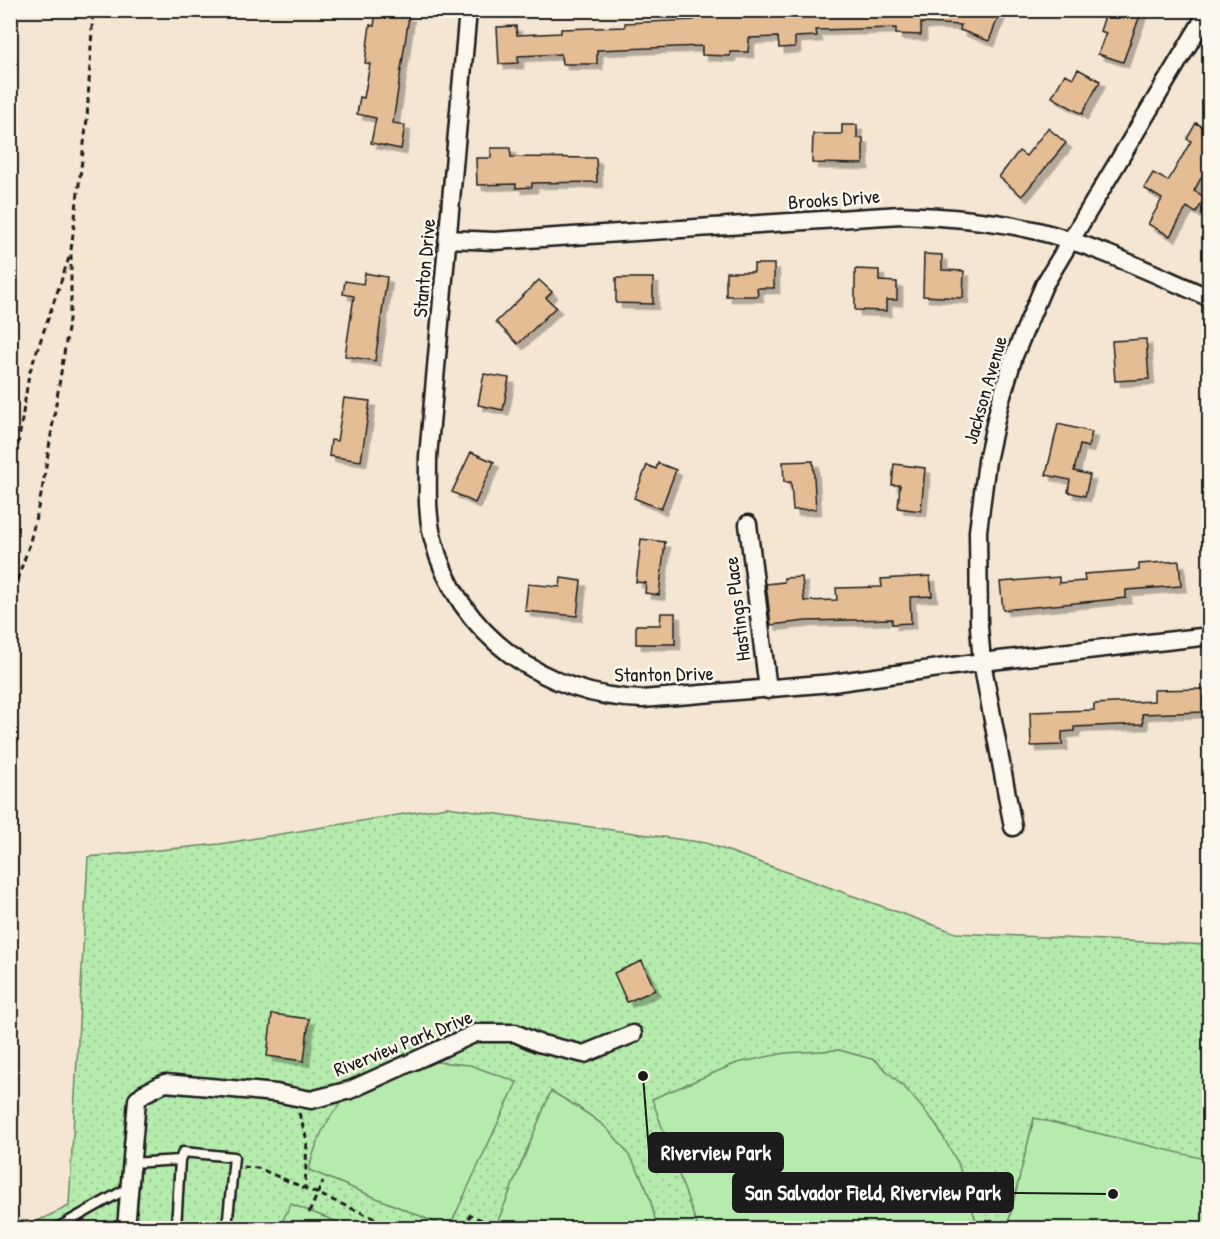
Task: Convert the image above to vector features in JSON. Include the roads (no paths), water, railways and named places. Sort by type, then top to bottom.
[{"type":"street","name":"Stanton Drive","points":[[468,10],[428,457],[428,503],[432,537],[441,565],[462,603],[490,636],[526,666],[576,690],[620,699],[768,690],[1209,636]]},
{"type":"street","name":"Jackson Avenue","points":[[1013,827],[982,662],[978,531],[987,461],[999,406],[1028,320],[1044,285],[1209,10]]},
{"type":"street","name":"Brooks Drive","points":[[448,239],[495,241],[901,215],[954,218],[1009,225],[1071,242],[1209,298]]},
{"type":"street","name":"Hastings Place","points":[[748,524],[768,690]]},
{"type":"street","name":"Riverview Park Drive","points":[[126,1228],[137,1100],[156,1086],[165,1083],[311,1100],[350,1090],[476,1033],[515,1033],[538,1043],[584,1054],[633,1034]]},
{"type":"lane","points":[[176,1228],[180,1160],[183,1152],[234,1157],[227,1228]]},
{"type":"lane","points":[[131,1163],[180,1160]]},
{"type":"lane","points":[[57,1228],[129,1188]]},
{"type":"place","name":"Riverview Park","points":[[643,1076]]},
{"type":"place","name":"San Salvador Field, Riverview Park","points":[[1113,1194]]}]
